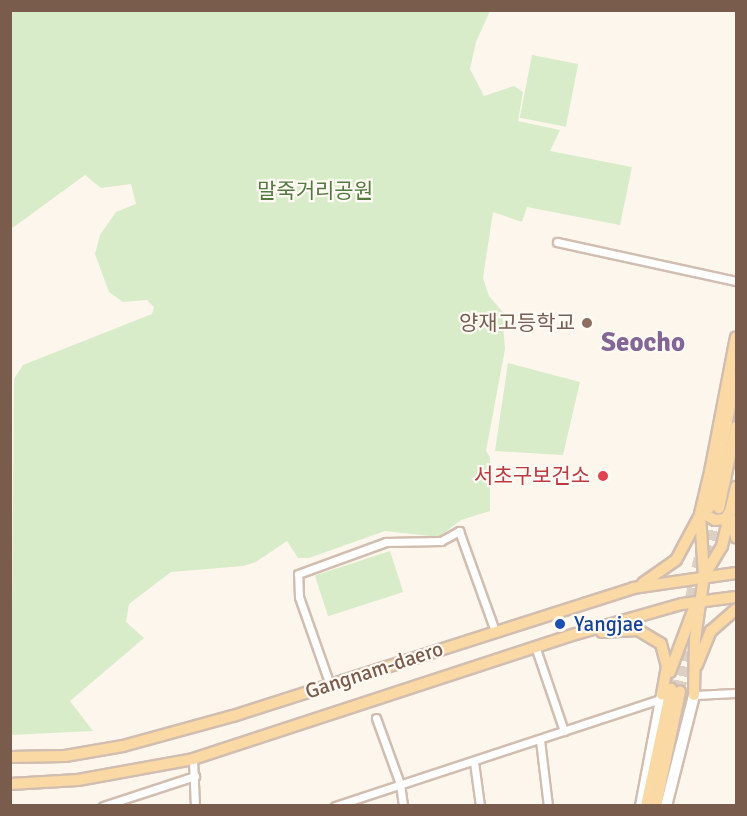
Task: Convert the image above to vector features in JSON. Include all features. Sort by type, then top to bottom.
[{"type":"main road","points":[[633,588],[676,560],[700,514],[736,337]]},
{"type":"main road","points":[[736,376],[715,508],[736,428]]},
{"type":"main road","points":[[711,468],[706,515],[720,520],[733,507]]},
{"type":"main road","points":[[704,576],[722,546],[736,487]]},
{"type":"main road","points":[[733,507],[736,538]]},
{"type":"main road","points":[[641,806],[668,694],[704,576],[700,514]]},
{"type":"main road","name":"Gangnam-daero","points":[[10,757],[65,756],[123,746],[330,685],[633,588],[736,573]]},
{"type":"main road","name":"Gangnam-daero","points":[[10,784],[78,780],[193,759],[535,646],[698,601],[736,597]]},
{"type":"main road","points":[[694,695],[698,601]]},
{"type":"main road","points":[[666,806],[694,695],[704,644],[715,625],[736,609]]},
{"type":"main road","points":[[576,634],[632,629],[651,636],[666,656],[668,694],[646,806]]},
{"type":"main road","points":[[657,806],[668,686],[677,683],[686,687],[689,696],[694,695]]},
{"type":"street","points":[[557,242],[736,281]]},
{"type":"street","points":[[330,685],[299,597],[298,574],[386,542],[441,541],[459,531],[495,631]]},
{"type":"street","points":[[535,646],[564,732]]},
{"type":"street","points":[[694,695],[736,693]]},
{"type":"street","points":[[335,806],[564,732],[668,694]]},
{"type":"street","points":[[376,717],[400,784],[403,806]]},
{"type":"street","points":[[540,740],[548,806]]},
{"type":"street","points":[[193,759],[195,806]]},
{"type":"street","points":[[474,762],[480,806]]},
{"type":"street","points":[[103,806],[195,776]]},
{"type":"green space","name":"말죽거리공원","points":[[11,10],[490,11],[476,42],[470,69],[484,96],[514,86],[523,92],[518,121],[560,130],[550,151],[632,167],[620,225],[527,207],[522,222],[493,212],[483,278],[489,296],[502,311],[505,349],[486,451],[490,457],[490,511],[461,520],[439,537],[385,531],[309,558],[298,558],[287,541],[256,562],[243,566],[171,572],[129,604],[126,622],[144,638],[70,701],[93,731],[11,735],[14,379],[23,365],[152,314],[154,307],[147,300],[123,302],[109,292],[95,254],[100,235],[116,212],[136,204],[131,184],[101,188],[85,175],[11,229]]},
{"type":"green space","points":[[532,55],[578,64],[566,127],[520,118]]},
{"type":"green space","points":[[508,363],[580,382],[563,455],[495,451]]},
{"type":"green space","points":[[390,551],[403,592],[328,616],[315,575]]},
{"type":"tunnel","points":[[687,612],[709,510]]},
{"type":"tunnel","points":[[706,570],[719,512]]},
{"type":"tunnel","points":[[680,691],[692,635]]},
{"type":"tunnel","points":[[671,689],[677,662]]},
{"type":"place","name":"양재고등학교","points":[[587,323]]},
{"type":"place","name":"서초구보건소","points":[[603,476]]},
{"type":"place","name":"Yangjae","points":[[560,624]]},
{"type":"district","name":"Seocho","points":[[643,343]]}]
